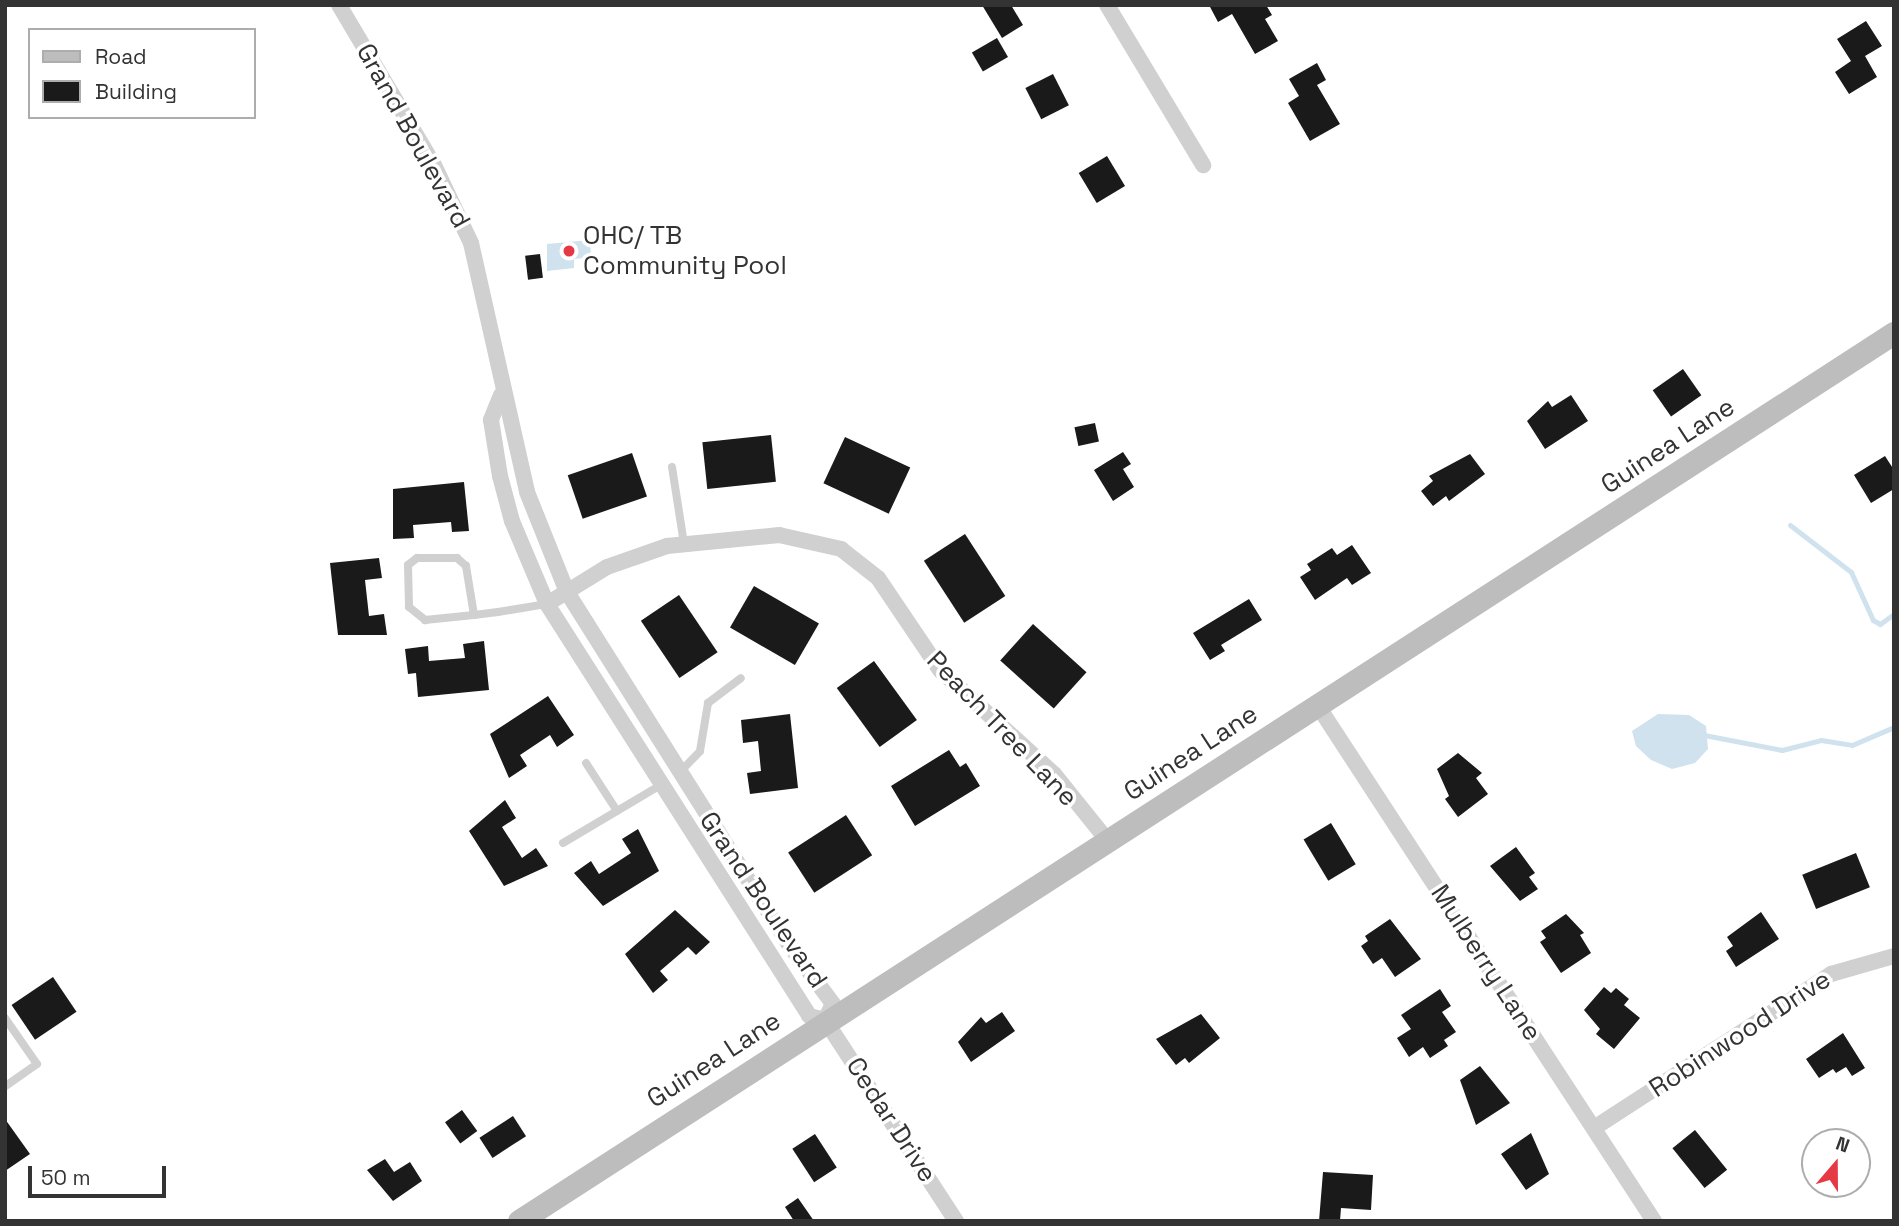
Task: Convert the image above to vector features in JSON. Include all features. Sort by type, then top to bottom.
[{"type":"street","name":"Grand Boulevard","points":[[339,5],[459,213],[483,284],[501,395],[514,420],[540,535],[567,592],[776,925],[833,1004],[825,1020],[809,1016],[659,786],[547,604],[512,522],[500,476],[491,420],[501,395]]},
{"type":"street","points":[[1107,5],[1203,165]]},
{"type":"street","name":"Guinea Lane","points":[[519,1221],[825,1020],[1318,706],[1894,333]]},
{"type":"street","name":"Peach Tree Lane","points":[[547,604],[640,553],[684,544],[800,537],[841,549],[863,564],[940,670],[1054,774],[1107,840]]},
{"type":"street","name":"Mulberry Lane","points":[[1318,706],[1654,1221]]},
{"type":"street","points":[[659,786],[679,773]]},
{"type":"street","points":[[758,937],[776,925]]},
{"type":"street","name":"Robinwood Drive","points":[[1594,1128],[1832,974],[1894,956]]},
{"type":"street","name":"Cedar Drive","points":[[825,1020],[956,1221]]},
{"type":"lane","points":[[672,467],[684,544]]},
{"type":"lane","points":[[474,615],[466,566],[457,558],[417,558],[408,565],[409,607],[416,617],[474,615],[547,604]]},
{"type":"lane","points":[[679,773],[700,751],[708,703],[741,678]]},
{"type":"lane","points":[[586,763],[617,811]]},
{"type":"lane","points":[[563,844],[659,786]]},
{"type":"lane","points":[[5,1018],[37,1064],[5,1086]]},
{"type":"water","name":"OHC/ TB Community Pool","points":[[590,240],[591,257],[574,259],[574,268],[547,271],[547,244]]},
{"type":"water","points":[[1658,714],[1689,715],[1706,726],[1708,749],[1695,763],[1672,769],[1651,760],[1636,746],[1632,731]]},
{"type":"building","points":[[982,5],[1011,5],[1023,25],[1002,38]]},
{"type":"building","points":[[1209,5],[1266,5],[1272,15],[1265,19],[1278,41],[1255,54],[1232,14],[1218,22]]},
{"type":"building","points":[[1866,21],[1882,46],[1865,56],[1877,77],[1849,94],[1835,72],[1851,61],[1837,39]]},
{"type":"building","points":[[997,38],[1008,57],[983,72],[972,52]]},
{"type":"building","points":[[1317,63],[1326,80],[1317,85],[1340,124],[1310,141],[1288,103],[1299,96],[1289,79]]},
{"type":"building","points":[[1053,74],[1069,105],[1041,119],[1025,88]]},
{"type":"building","points":[[1107,156],[1125,186],[1097,203],[1079,173]]},
{"type":"building","points":[[540,254],[543,278],[528,280],[525,256]]},
{"type":"building","points":[[1683,369],[1701,395],[1671,416],[1653,390]]},
{"type":"building","points":[[1571,395],[1588,421],[1545,449],[1527,421],[1548,401],[1552,407]]},
{"type":"building","points":[[1095,423],[1099,442],[1078,446],[1074,427]]},
{"type":"building","points":[[771,435],[776,482],[707,489],[702,442]]},
{"type":"building","points":[[845,437],[910,467],[889,514],[823,483]]},
{"type":"building","points":[[1123,452],[1131,464],[1123,469],[1134,487],[1113,501],[1094,470]]},
{"type":"building","points":[[632,453],[647,496],[583,519],[568,475]]},
{"type":"building","points":[[1470,454],[1485,474],[1449,501],[1446,496],[1433,506],[1421,491],[1433,481],[1429,476]]},
{"type":"building","points":[[1885,456],[1894,470],[1894,489],[1871,503],[1854,475]]},
{"type":"building","points":[[464,482],[469,531],[452,532],[451,522],[413,525],[414,538],[393,539],[393,489]]},
{"type":"building","points":[[965,534],[1005,596],[964,623],[924,561]]},
{"type":"building","points":[[1352,545],[1371,573],[1352,585],[1347,578],[1315,600],[1300,577],[1311,570],[1307,564],[1332,548],[1337,555]]},
{"type":"building","points":[[379,558],[382,578],[365,580],[369,616],[384,614],[387,635],[338,635],[330,563]]},
{"type":"building","points":[[754,586],[819,624],[795,665],[730,628]]},
{"type":"building","points":[[679,595],[718,652],[679,678],[641,621]]},
{"type":"building","points":[[1249,599],[1262,620],[1221,645],[1225,651],[1210,660],[1193,633]]},
{"type":"building","points":[[1033,624],[1087,672],[1054,709],[1000,660]]},
{"type":"building","points":[[484,641],[489,690],[418,697],[416,673],[408,674],[405,649],[428,646],[429,661],[465,658],[463,644]]},
{"type":"building","points":[[874,661],[917,720],[880,747],[837,688]]},
{"type":"building","points":[[548,696],[574,735],[557,747],[550,735],[520,755],[527,766],[509,778],[490,734]]},
{"type":"building","points":[[790,714],[798,788],[750,794],[747,773],[761,771],[758,741],[743,743],[741,720]]},
{"type":"building","points":[[949,750],[960,767],[966,763],[980,786],[915,826],[891,786]]},
{"type":"building","points":[[1458,753],[1482,773],[1476,778],[1488,794],[1458,817],[1445,799],[1449,796],[1437,769]]},
{"type":"building","points":[[505,800],[516,818],[502,827],[522,858],[536,848],[548,866],[504,886],[469,831]]},
{"type":"building","points":[[846,815],[872,855],[814,893],[788,853]]},
{"type":"building","points":[[1331,823],[1356,864],[1328,881],[1304,839]]},
{"type":"building","points":[[638,829],[659,871],[603,906],[574,873],[591,861],[599,874],[631,853],[622,839]]},
{"type":"building","points":[[1516,847],[1535,873],[1529,877],[1538,889],[1520,901],[1490,866]]},
{"type":"building","points":[[1856,853],[1870,887],[1816,909],[1802,875]]},
{"type":"building","points":[[675,910],[710,942],[696,955],[688,947],[660,971],[668,980],[653,993],[625,954]]},
{"type":"building","points":[[1761,912],[1779,939],[1736,967],[1726,951],[1733,946],[1727,937]]},
{"type":"building","points":[[1566,914],[1584,933],[1580,935],[1591,953],[1561,973],[1540,942],[1546,938],[1541,931]]},
{"type":"building","points":[[1390,919],[1421,959],[1395,977],[1382,958],[1373,964],[1361,946],[1368,941],[1365,936]]},
{"type":"building","points":[[53,977],[76,1012],[35,1040],[12,1005]]},
{"type":"building","points":[[1604,987],[1611,993],[1616,988],[1629,999],[1624,1005],[1640,1018],[1614,1049],[1596,1034],[1600,1029],[1584,1010]]},
{"type":"building","points":[[1440,989],[1451,1006],[1442,1012],[1456,1032],[1444,1040],[1448,1046],[1430,1058],[1423,1047],[1409,1057],[1397,1038],[1411,1029],[1401,1015]]},
{"type":"building","points":[[1002,1012],[1015,1031],[971,1062],[958,1042],[981,1017],[986,1023]]},
{"type":"building","points":[[1201,1014],[1220,1038],[1189,1063],[1185,1058],[1176,1065],[1156,1039]]},
{"type":"building","points":[[1843,1033],[1865,1068],[1852,1076],[1846,1067],[1836,1073],[1833,1069],[1819,1078],[1806,1059]]},
{"type":"building","points":[[1480,1066],[1510,1103],[1476,1125],[1460,1080]]},
{"type":"building","points":[[462,1110],[477,1131],[460,1143],[445,1122]]},
{"type":"building","points":[[513,1116],[526,1136],[493,1158],[479,1138]]},
{"type":"building","points":[[5,1119],[30,1154],[5,1171]]},
{"type":"building","points":[[1695,1130],[1727,1170],[1705,1188],[1672,1148]]},
{"type":"building","points":[[1531,1133],[1549,1174],[1526,1190],[1501,1154]]},
{"type":"building","points":[[815,1134],[837,1168],[814,1182],[792,1149]]},
{"type":"building","points":[[385,1159],[394,1172],[410,1162],[422,1181],[393,1201],[367,1170]]},
{"type":"building","points":[[1323,1172],[1373,1175],[1371,1210],[1341,1208],[1340,1221],[1319,1221]]},
{"type":"building","points":[[798,1198],[814,1221],[794,1221],[785,1207]]},
{"type":"waterway","points":[[1790,525],[1851,572],[1873,620],[1880,624],[1894,614]]},
{"type":"waterway","points":[[1704,735],[1782,750],[1821,740],[1852,745],[1894,727]]},
{"type":"place","name":"OHC/ TB Community Pool","points":[[569,251]]}]
